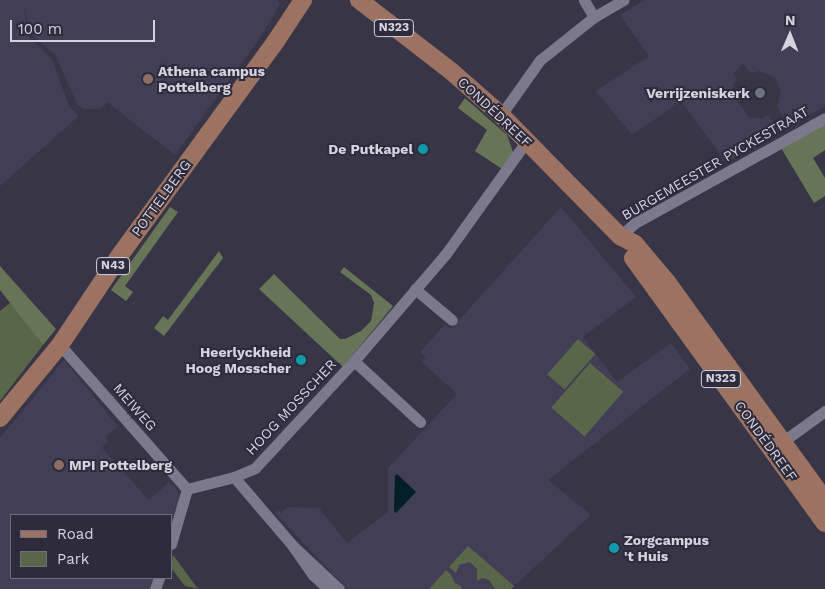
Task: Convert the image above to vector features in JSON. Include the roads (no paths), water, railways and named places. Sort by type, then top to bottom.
[{"type":"main road","name":"POTTELBERG","points":[[0,418],[60,345],[120,255],[276,41],[302,0]]},
{"type":"main road","name":"CONDÉDREEF","points":[[359,0],[451,72],[502,115],[526,142],[620,236],[635,244],[667,282],[777,445],[825,523]]},
{"type":"main road","name":"CONDÉDREEF","points":[[777,445],[825,500]]},
{"type":"street","points":[[584,0],[594,17]]},
{"type":"street","points":[[502,115],[540,60],[594,17],[623,0]]},
{"type":"street","name":"BURGEMEESTER PYCKESTRAAT","points":[[620,236],[635,223],[825,118]]},
{"type":"street","name":"HOOG MOSSCHER","points":[[187,490],[234,477],[255,468],[354,361],[445,255],[526,142]]},
{"type":"street","points":[[415,289],[452,320]]},
{"type":"street","name":"MEIWEG","points":[[60,345],[187,490]]},
{"type":"street","name":"HOOG MOSSCHER","points":[[354,361],[420,422]]},
{"type":"street","points":[[777,445],[825,411]]},
{"type":"street","points":[[234,477],[293,546],[314,575],[328,589]]},
{"type":"street","points":[[172,541],[187,490]]},
{"type":"street","points":[[293,546],[339,589]]},
{"type":"water","points":[[397,474],[416,492],[396,513],[394,511],[395,476]]},
{"type":"place","name":"Athena campus Pottelberg","points":[[148,79]]},
{"type":"place","name":"Verrijzeniskerk","points":[[760,93]]},
{"type":"place","name":"De Putkapel","points":[[423,149]]},
{"type":"place","name":"Heerlyckheid Hoog Mosscher","points":[[301,360]]},
{"type":"place","name":"MPI Pottelberg","points":[[59,465]]},
{"type":"place","name":"Zorgcampus 't Huis","points":[[614,548]]}]
